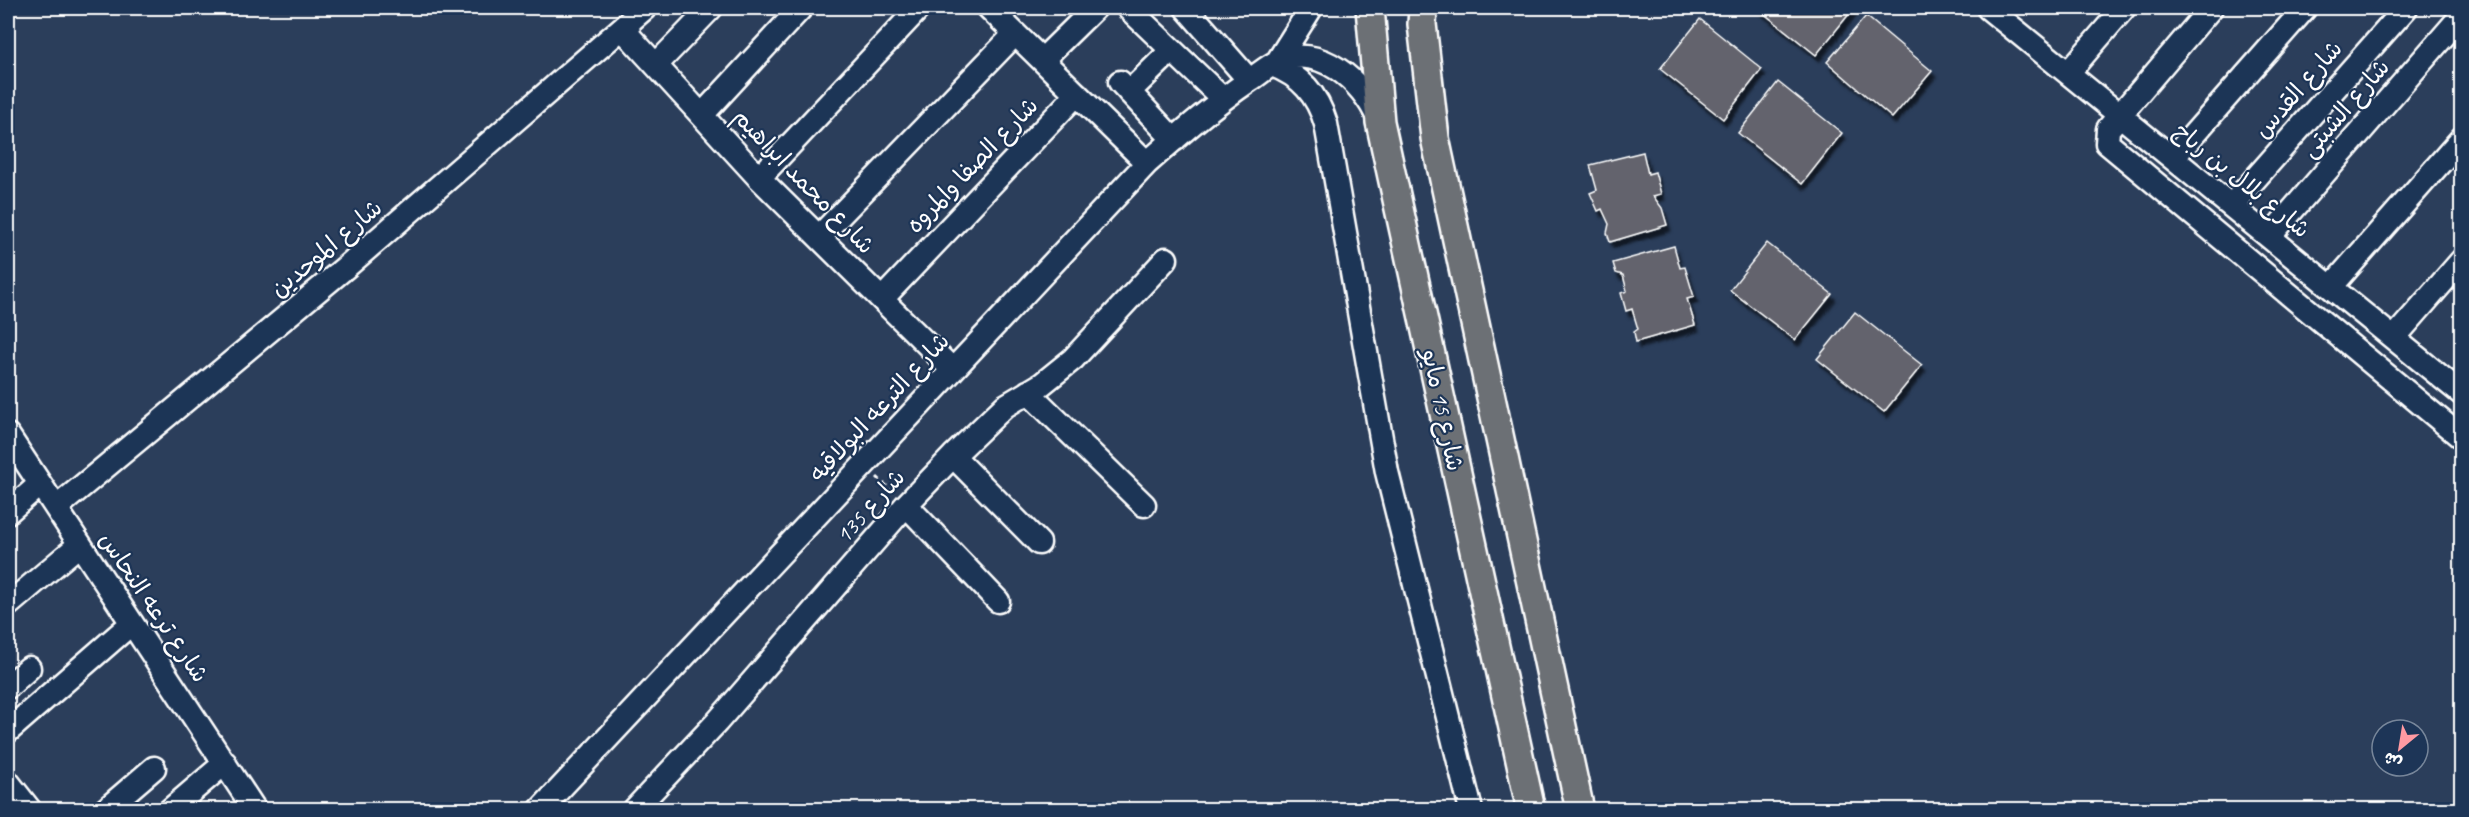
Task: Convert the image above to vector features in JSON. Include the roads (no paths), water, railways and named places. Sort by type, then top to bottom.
[{"type":"main road","name":"شارع 15 مايو","points":[[1370,8],[1380,122],[1530,810]]},
{"type":"main road","name":"شارع 15 مايو","points":[[1423,8],[1422,24],[1435,138],[1580,810]]},
{"type":"street","name":"شارع الموحدين","points":[[56,508],[346,267],[645,8]]},
{"type":"street","points":[[656,65],[711,8]]},
{"type":"street","points":[[702,115],[801,8]]},
{"type":"street","points":[[759,178],[919,8]]},
{"type":"street","points":[[989,8],[1147,163]]},
{"type":"street","points":[[1042,60],[1095,8]]},
{"type":"street","points":[[1128,8],[1223,99]]},
{"type":"street","points":[[1186,8],[1249,80]]},
{"type":"street","name":"شارع الترعه البولاقيه","points":[[1275,63],[1311,8]]},
{"type":"street","name":"شارع بلال بن رباح","points":[[1988,8],[2394,338],[2459,387]]},
{"type":"street","points":[[2211,8],[2106,133],[2110,146],[2462,438]]},
{"type":"street","points":[[2173,158],[2305,8]]},
{"type":"street","name":"شارع القدس","points":[[2231,206],[2406,8]]},
{"type":"street","points":[[2068,73],[2116,10]]},
{"type":"street","name":"شارع الشبتى","points":[[2269,237],[2462,15]]},
{"type":"street","name":"شارع محمد ابراهيم","points":[[628,25],[629,36],[759,178],[952,369]]},
{"type":"street","points":[[819,237],[1015,33]]},
{"type":"street","points":[[1172,50],[1124,87],[1174,140]]},
{"type":"street","name":"شارع الترعه البولاقيه","points":[[540,810],[863,463],[1147,163],[1223,99],[1275,63],[1293,58],[1309,58],[1340,70],[1365,92],[1380,122]]},
{"type":"street","points":[[1275,63],[1308,87],[1316,98],[1326,124],[1387,472],[1471,810]]},
{"type":"street","name":"شارع الصفا والمروه","points":[[882,299],[1077,94]]},
{"type":"street","points":[[2331,287],[2462,138]]},
{"type":"street","name":"شارع 135","points":[[634,810],[717,722],[906,505],[953,456],[1005,406],[1057,373],[1166,259]]},
{"type":"street","points":[[2394,338],[2462,260]]},
{"type":"street","points":[[1028,392],[1144,505]]},
{"type":"street","name":"شارع ترعه النحاس","points":[[8,435],[255,810]]},
{"type":"street","points":[[953,456],[1039,543]]},
{"type":"street","points":[[8,512],[40,484]]},
{"type":"street","points":[[906,505],[998,601]]},
{"type":"street","points":[[8,605],[80,544]]},
{"type":"street","points":[[8,730],[132,623]]},
{"type":"street","points":[[8,687],[29,668]]},
{"type":"street","points":[[170,810],[225,763]]},
{"type":"street","points":[[105,810],[154,768]]},
{"type":"street","points":[[8,782],[30,810]]}]
